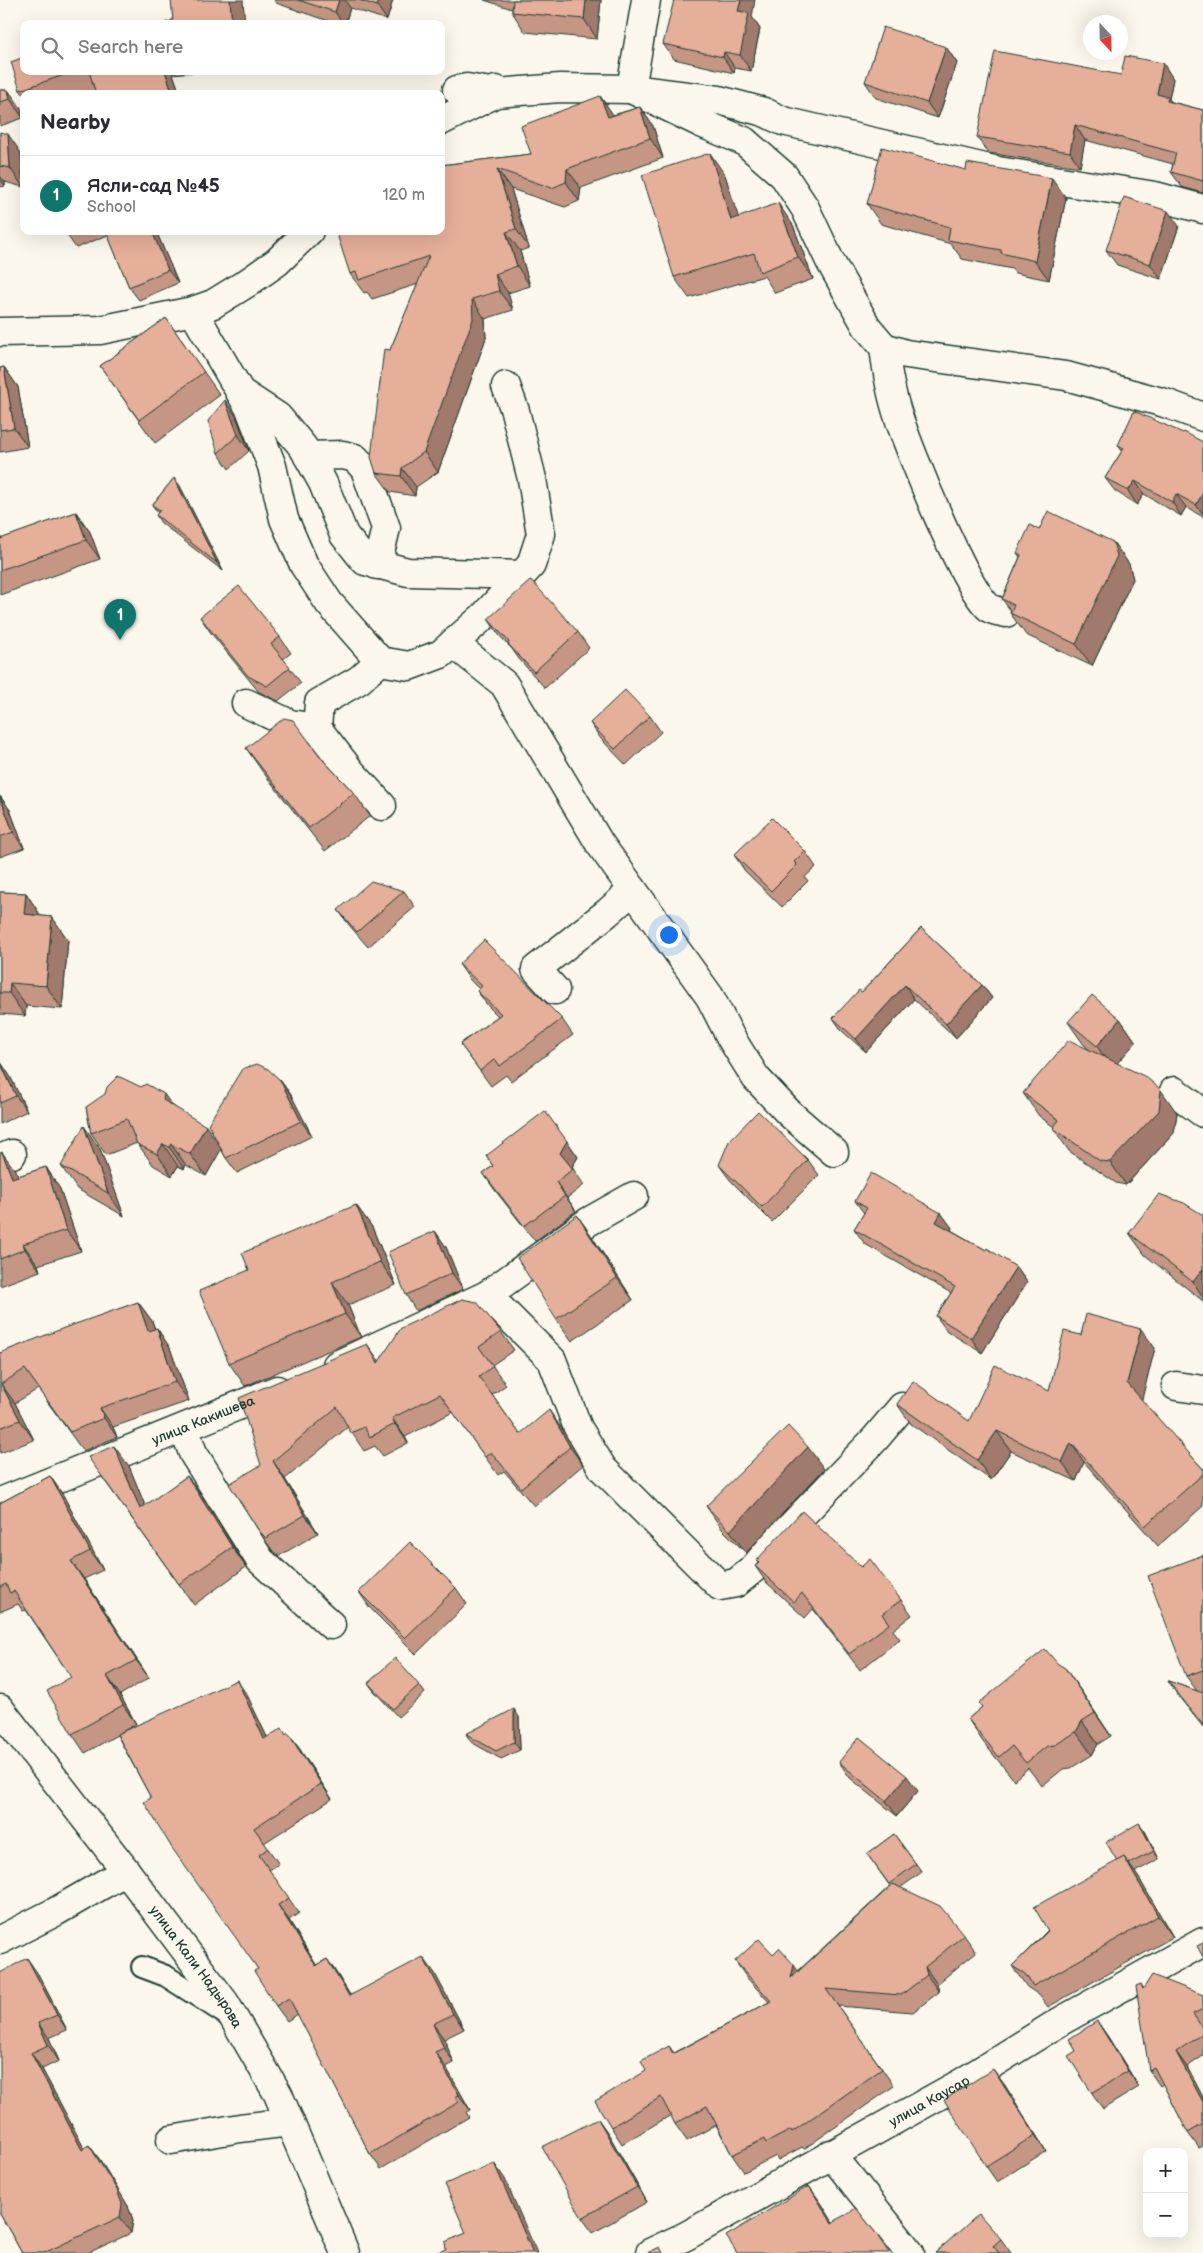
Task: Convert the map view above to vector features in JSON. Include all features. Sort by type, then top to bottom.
[{"type":"street","points":[[631,89],[646,0]]},
{"type":"street","points":[[445,118],[495,85]]},
{"type":"street","points":[[457,90],[495,85],[631,89],[718,100],[764,112],[783,121],[998,171],[1155,196],[1203,209]]},
{"type":"street","points":[[631,89],[701,123],[744,141],[784,176],[805,208],[830,261],[867,327],[884,347],[906,354],[942,360],[1066,376],[1165,403],[1203,416]]},
{"type":"street","points":[[0,332],[100,330],[194,311],[213,304],[247,283],[277,262],[305,235]]},
{"type":"street","points":[[194,311],[250,409],[272,466],[284,519],[304,565],[329,603],[380,661],[409,666],[441,654],[485,615],[531,565],[541,534],[532,479],[515,411],[506,386]]},
{"type":"street","points":[[884,347],[888,378],[899,418],[918,468],[949,539],[971,585],[990,609],[1006,613]]},
{"type":"street","points":[[239,391],[278,417],[308,456],[323,483],[344,535],[365,561],[408,572],[522,575]]},
{"type":"street","points":[[308,456],[343,454],[355,458],[365,469],[386,528],[377,565]]},
{"type":"street","points":[[453,643],[504,684],[600,844],[710,997],[731,1038],[756,1078],[789,1113],[834,1152]]},
{"type":"street","points":[[380,661],[358,680],[319,703],[317,728],[351,772],[382,806]]},
{"type":"street","points":[[246,703],[290,724],[317,728]]},
{"type":"street","points":[[555,990],[536,969],[607,913],[632,890]]},
{"type":"street","points":[[1174,1091],[1203,1113]]},
{"type":"street","name":"улица Какишева","points":[[0,1502],[306,1377],[487,1294],[588,1222],[634,1196]]},
{"type":"street","points":[[487,1294],[552,1360],[578,1428],[603,1469],[720,1586],[736,1583],[752,1570],[774,1544],[875,1439],[902,1407]]},
{"type":"street","points":[[1176,1386],[1203,1390]]},
{"type":"street","points":[[184,1428],[193,1453],[260,1560],[331,1625]]},
{"type":"street","name":"улица Кали Надырова","points":[[0,1709],[126,1871],[225,2003],[278,2094],[345,2253]]},
{"type":"street","points":[[0,1940],[55,1912],[126,1871]]},
{"type":"street","name":"улица Каусар","points":[[650,2253],[686,2236],[963,2082],[1061,2021],[1203,1942]]},
{"type":"street","points":[[171,2140],[240,2128],[290,2122]]},
{"type":"street","points":[[831,2154],[910,2253]]},
{"type":"lane","points":[[142,1967],[166,1976],[236,2021]]},
{"type":"building","points":[[171,0],[230,0],[232,20],[173,20]]},
{"type":"building","points":[[298,0],[339,0],[335,12]]},
{"type":"building","points":[[359,0],[379,0],[377,6]]},
{"type":"building","points":[[513,0],[586,0],[584,19],[512,12]]},
{"type":"building","points":[[674,0],[741,0],[738,11],[749,13],[740,55],[724,52],[723,57],[663,44]]},
{"type":"building","points":[[883,27],[946,47],[927,103],[865,82]]},
{"type":"building","points":[[995,51],[1121,75],[1124,60],[1128,60],[1128,57],[1163,63],[1157,94],[1168,97],[1167,101],[1203,110],[1203,181],[1171,172],[1176,153],[1075,125],[1070,152],[977,137]]},
{"type":"building","points":[[20,59],[20,75],[64,75],[20,90],[11,62]]},
{"type":"building","points":[[90,75],[166,75],[172,90],[95,90]]},
{"type":"building","points":[[0,90],[8,90],[10,99],[0,102]]},
{"type":"building","points":[[600,96],[608,117],[640,107],[650,138],[567,169],[566,182],[552,188],[497,169],[516,229],[506,232],[517,266],[495,274],[499,291],[472,299],[473,319],[424,452],[402,468],[401,476],[376,473],[371,457],[384,349],[390,350],[429,256],[359,280],[356,272],[350,274],[337,235],[445,235],[445,165],[531,154],[521,126]]},
{"type":"building","points":[[0,132],[8,134],[10,168],[0,166]]},
{"type":"building","points":[[882,147],[966,170],[967,163],[1052,178],[1035,261],[1001,253],[1001,250],[948,240],[950,227],[867,204]]},
{"type":"building","points":[[710,153],[731,220],[778,203],[798,257],[760,272],[754,253],[674,277],[642,175]]},
{"type":"building","points":[[1124,197],[1168,211],[1150,264],[1106,250]]},
{"type":"building","points":[[108,235],[154,235],[168,270],[129,287]]},
{"type":"building","points":[[166,318],[204,372],[139,420],[100,366]]},
{"type":"building","points":[[4,367],[14,428],[0,430],[0,368]]},
{"type":"building","points":[[225,400],[238,435],[218,453],[208,421]]},
{"type":"building","points":[[1134,411],[1203,442],[1203,493],[1196,505],[1176,494],[1172,502],[1135,481],[1128,491],[1105,478],[1124,448],[1118,445]]},
{"type":"building","points":[[174,478],[217,563],[156,515],[160,510],[152,505]]},
{"type":"building","points":[[1048,511],[1113,542],[1117,556],[1076,644],[1010,613],[1014,605],[1002,599],[1021,555],[1017,553],[1030,525],[1039,530]]},
{"type":"building","points":[[76,512],[86,540],[0,570],[0,539]]},
{"type":"building","points":[[531,580],[578,632],[534,672],[488,619]]},
{"type":"building","points":[[239,586],[280,637],[271,644],[290,667],[267,686],[248,676],[200,617]]},
{"type":"building","points":[[625,690],[650,716],[615,749],[590,723]]},
{"type":"building","points":[[284,718],[293,720],[323,760],[354,793],[309,828],[246,748]]},
{"type":"building","points":[[0,797],[13,832],[0,837]]},
{"type":"building","points":[[772,818],[805,851],[794,862],[797,865],[771,891],[734,855]]},
{"type":"building","points":[[371,881],[404,891],[357,932],[338,910]]},
{"type":"building","points":[[0,892],[26,893],[24,914],[52,917],[46,986],[10,983],[9,993],[0,993]]},
{"type":"building","points":[[921,928],[982,985],[946,1024],[905,985],[856,1039],[833,1018],[859,990],[862,992]]},
{"type":"building","points":[[484,940],[562,1019],[500,1066],[495,1059],[480,1071],[460,1044],[501,1014],[477,991],[482,986],[459,964]]},
{"type":"building","points":[[1092,995],[1120,1019],[1097,1046],[1068,1022]]},
{"type":"building","points":[[1069,1040],[1146,1077],[1161,1090],[1159,1111],[1110,1162],[1100,1161],[1053,1128],[1059,1120],[1023,1093]]},
{"type":"building","points":[[0,1062],[16,1096],[0,1103]]},
{"type":"building","points":[[257,1064],[268,1069],[280,1080],[301,1121],[226,1158],[208,1124],[242,1069]]},
{"type":"building","points":[[118,1076],[141,1087],[146,1084],[164,1094],[163,1100],[206,1126],[190,1154],[171,1144],[169,1147],[163,1144],[157,1154],[137,1144],[127,1119],[91,1133],[86,1107],[105,1094],[107,1087]]},
{"type":"building","points":[[545,1111],[567,1141],[560,1153],[573,1169],[556,1182],[565,1196],[524,1226],[483,1173],[493,1166],[486,1156]]},
{"type":"building","points":[[758,1111],[808,1160],[762,1207],[719,1165],[729,1141]]},
{"type":"building","points":[[84,1126],[108,1193],[61,1166]]},
{"type":"building","points":[[2,1152],[12,1178],[46,1167],[66,1230],[23,1244],[25,1249],[0,1259],[0,1153]]},
{"type":"building","points":[[871,1173],[941,1213],[936,1222],[986,1250],[987,1248],[1016,1267],[971,1338],[936,1316],[955,1287],[854,1229],[867,1208],[855,1201]]},
{"type":"building","points":[[1159,1194],[1184,1203],[1203,1215],[1203,1269],[1193,1282],[1129,1233]]},
{"type":"building","points":[[356,1205],[380,1262],[332,1282],[345,1314],[229,1363],[199,1291],[249,1270],[242,1253]]},
{"type":"building","points":[[577,1215],[617,1278],[556,1319],[517,1258]]},
{"type":"building","points":[[435,1231],[452,1273],[406,1295],[388,1252]]},
{"type":"building","points":[[462,1299],[477,1302],[501,1332],[479,1347],[493,1366],[479,1377],[520,1434],[549,1410],[570,1447],[521,1488],[491,1452],[485,1457],[440,1394],[392,1418],[395,1424],[370,1437],[364,1427],[351,1433],[337,1407],[273,1461],[305,1515],[266,1538],[259,1531],[229,1484],[261,1465],[239,1398],[367,1344],[378,1363],[401,1328]]},
{"type":"building","points":[[138,1302],[148,1331],[157,1328],[175,1382],[100,1408],[104,1418],[70,1432],[25,1369],[1,1384],[20,1420],[0,1428],[0,1353]]},
{"type":"building","points":[[1086,1314],[1141,1329],[1127,1383],[1203,1469],[1203,1474],[1145,1526],[1071,1443],[1062,1462],[997,1431],[977,1460],[897,1404],[913,1381],[969,1421],[995,1365],[1049,1391],[1064,1331],[1081,1335]]},
{"type":"building","points":[[788,1426],[808,1447],[730,1531],[706,1506]]},
{"type":"building","points":[[114,1446],[140,1509],[187,1476],[232,1547],[179,1584],[88,1457]]},
{"type":"building","points":[[50,1476],[90,1551],[71,1561],[136,1660],[107,1676],[123,1705],[72,1734],[47,1691],[71,1677],[14,1591],[10,1593],[6,1584],[0,1587],[0,1503]]},
{"type":"building","points":[[802,1511],[861,1567],[870,1559],[901,1600],[882,1614],[889,1624],[849,1654],[802,1593],[794,1602],[755,1566],[759,1563],[756,1561]]},
{"type":"building","points":[[410,1542],[456,1588],[405,1638],[359,1592]]},
{"type":"building","points":[[1203,1555],[1203,1670],[1186,1676],[1148,1576]]},
{"type":"building","points":[[1045,1649],[1058,1664],[1065,1668],[1095,1713],[1082,1721],[1076,1732],[1055,1745],[1047,1746],[1026,1763],[1012,1746],[999,1757],[968,1719],[982,1707],[979,1703]]},
{"type":"building","points":[[395,1658],[419,1685],[393,1709],[368,1683]]},
{"type":"building","points":[[237,1680],[264,1739],[282,1728],[286,1735],[288,1733],[321,1784],[254,1828],[268,1848],[259,1855],[289,1898],[278,1905],[316,1966],[327,1959],[349,1996],[423,1957],[453,2014],[433,2024],[444,2048],[435,2052],[459,2095],[455,2097],[459,2102],[370,2154],[289,1998],[276,2006],[254,1971],[258,1969],[172,1848],[144,1802],[151,1798],[117,1734]]},
{"type":"building","points":[[1168,1681],[1203,1693],[1203,1725]]},
{"type":"building","points":[[514,1709],[514,1742],[496,1751],[466,1734]]},
{"type":"building","points":[[859,1737],[907,1776],[886,1801],[839,1762]]},
{"type":"building","points":[[1139,1823],[1154,1851],[1129,1864],[1124,1857],[1117,1861],[1106,1842]]},
{"type":"building","points":[[894,1834],[916,1864],[889,1884],[867,1854]]},
{"type":"building","points":[[1124,1857],[1158,1916],[1033,1986],[1025,1974],[1012,1966],[1048,1931],[1034,1907]]},
{"type":"building","points":[[893,1884],[940,1906],[964,1935],[925,1967],[927,1975],[901,1995],[826,1989],[882,2069],[792,2132],[791,2130],[766,2143],[764,2139],[732,2155],[707,2106],[675,2124],[661,2097],[611,2127],[595,2101],[646,2071],[641,2061],[669,2046],[673,2054],[771,2001],[735,1961],[759,1939],[773,1954],[779,1948],[794,1965],[791,1978]]},
{"type":"building","points":[[1203,1943],[1203,1957],[1197,1946]]},
{"type":"building","points":[[27,1958],[57,2015],[38,2023],[48,2045],[31,2053],[82,2150],[89,2145],[117,2190],[122,2204],[120,2217],[44,2253],[22,2253],[0,2214],[0,1973]]},
{"type":"building","points":[[1152,1975],[1203,1995],[1203,2009],[1193,2014],[1203,2029],[1203,2033],[1176,2052],[1203,2102],[1203,2124],[1188,2133],[1154,2067],[1149,2070],[1136,1986],[1141,1984],[1143,1989]]},
{"type":"building","points":[[1097,2021],[1128,2071],[1092,2093],[1068,2056],[1076,2051],[1069,2039]]},
{"type":"building","points":[[993,2069],[1035,2135],[986,2166],[944,2100]]},
{"type":"building","points":[[598,2119],[637,2187],[582,2218],[542,2147]]},
{"type":"building","points":[[494,2163],[533,2253],[435,2253],[446,2249],[445,2242],[466,2233],[445,2184]]},
{"type":"building","points":[[809,2186],[832,2223],[856,2208],[889,2253],[737,2253],[726,2236]]},
{"type":"building","points":[[979,2214],[1001,2239],[993,2246],[999,2253],[935,2253]]},
{"type":"building","points":[[660,2247],[663,2253],[647,2253]]},
{"type":"place","name":"Ясли-сад №45","points":[[120,640]]}]
